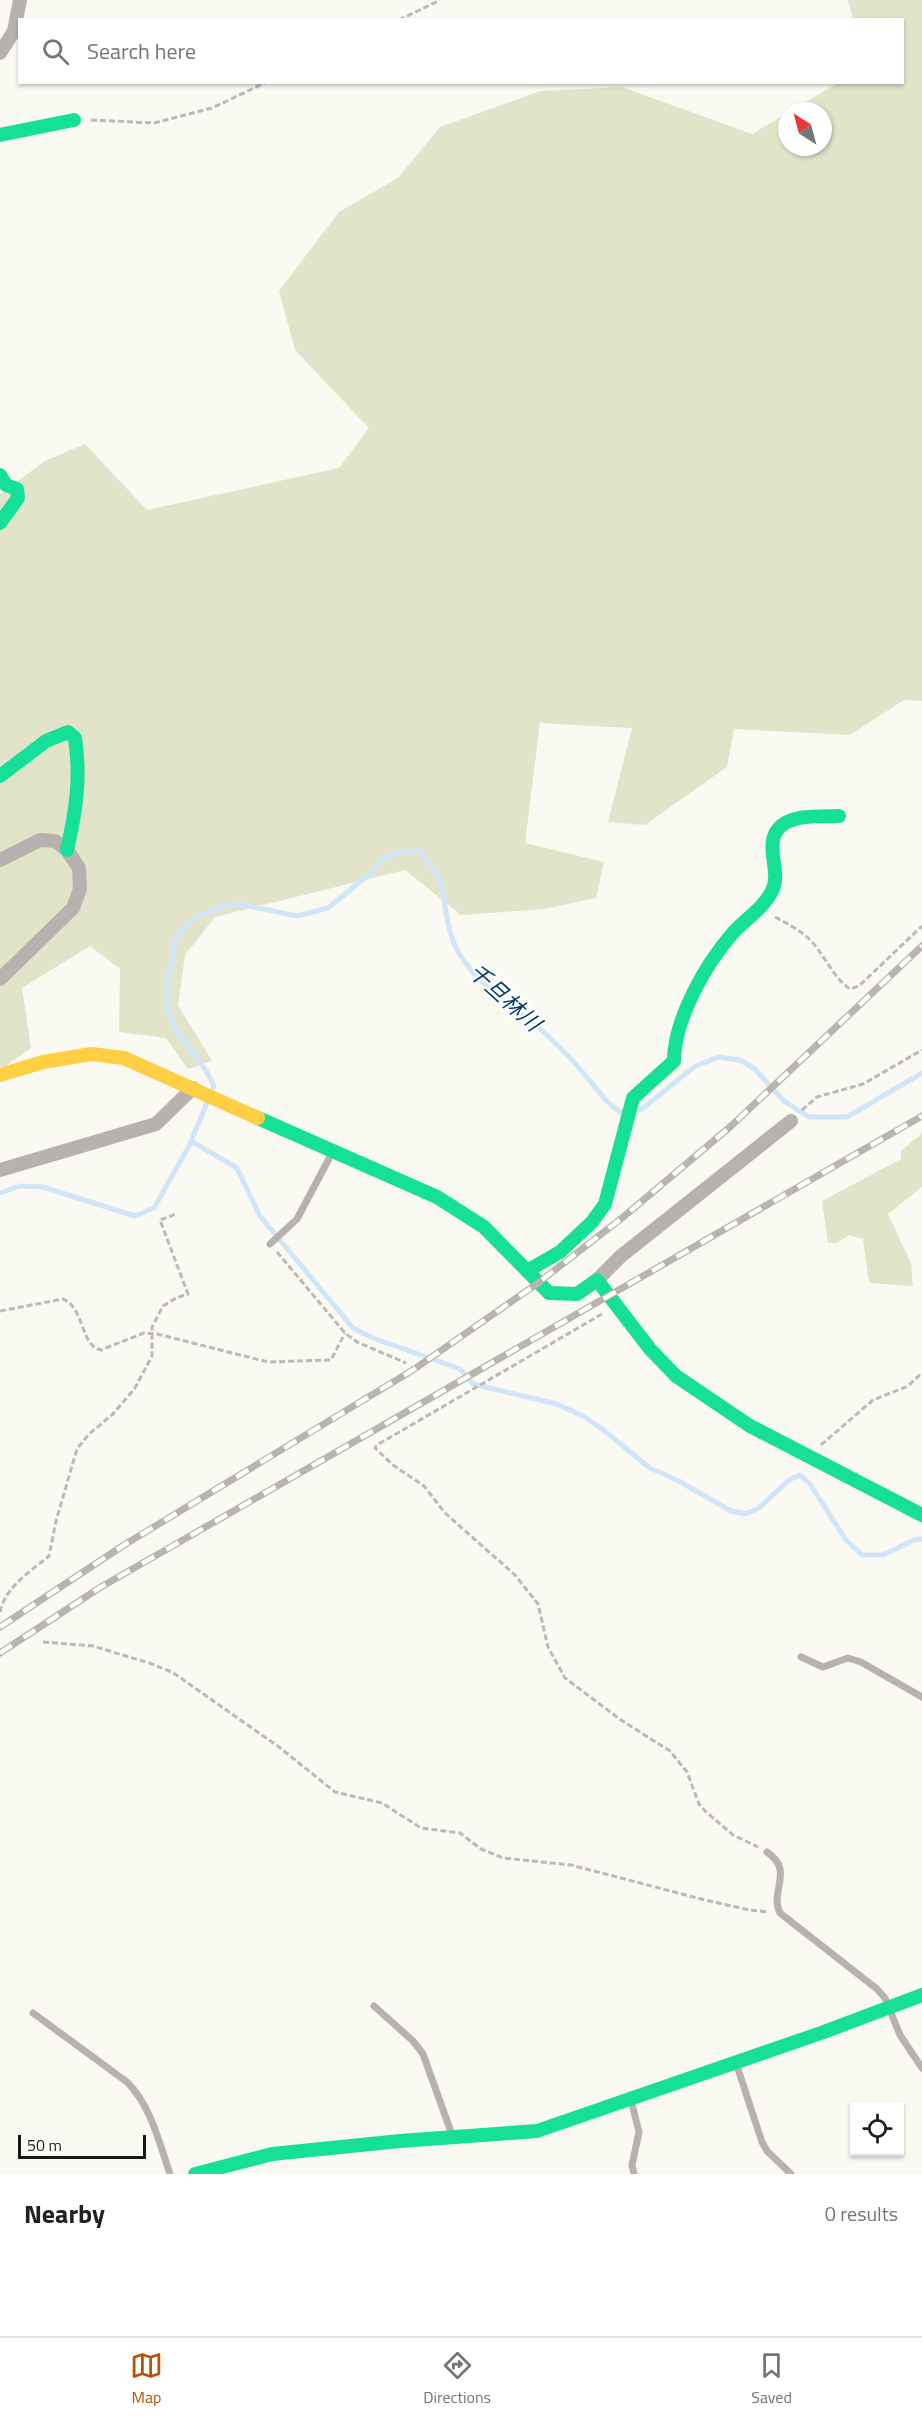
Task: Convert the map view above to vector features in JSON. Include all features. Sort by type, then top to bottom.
[{"type":"street","points":[[0,53],[14,31],[20,0]]},
{"type":"street","points":[[0,135],[74,120]]},
{"type":"street","points":[[0,475],[6,485],[17,489],[18,498],[0,523]]},
{"type":"street","points":[[0,776],[46,741],[68,732],[75,738],[78,759],[77,807],[67,849]]},
{"type":"street","points":[[527,1271],[560,1252],[592,1222],[605,1204],[633,1098],[674,1061],[675,1042],[680,1026],[712,960],[731,934],[771,894],[777,883],[772,848],[777,830],[788,821],[839,816]]},
{"type":"street","points":[[0,860],[40,840],[55,841],[67,849],[79,868],[80,889],[73,908],[0,979]]},
{"type":"street","points":[[0,1075],[44,1062],[91,1054],[124,1058],[437,1197],[483,1227],[549,1293],[577,1294],[597,1280],[621,1256],[791,1121]]},
{"type":"street","points":[[0,1170],[156,1124],[196,1090]]},
{"type":"street","points":[[597,1280],[650,1349],[676,1376],[750,1426],[922,1515]]},
{"type":"street","points":[[195,2174],[272,2154],[400,2141],[537,2131],[922,1995]]},
{"type":"lane","points":[[270,1244],[297,1219],[334,1151]]},
{"type":"lane","points":[[801,1657],[824,1667],[848,1658],[861,1662],[922,1697]]},
{"type":"lane","points":[[767,1852],[776,1860],[780,1869],[777,1899],[780,1913],[877,1989],[900,2035],[922,2068]]},
{"type":"lane","points":[[374,2006],[413,2041],[423,2054],[451,2132],[450,2138]]},
{"type":"lane","points":[[33,2013],[138,2092],[153,2125],[170,2174]]},
{"type":"lane","points":[[736,2062],[766,2151],[791,2174]]},
{"type":"lane","points":[[631,2097],[639,2132],[632,2165],[634,2174]]},
{"type":"path","points":[[403,18],[440,0]]},
{"type":"path","points":[[74,120],[154,123],[212,108],[263,84]]},
{"type":"path","points":[[757,909],[789,924],[809,938],[841,983],[850,989],[859,986],[922,926]]},
{"type":"path","points":[[791,1121],[817,1097],[863,1084],[922,1050]]},
{"type":"path","points":[[0,1612],[2,1602],[22,1578],[49,1556],[56,1521],[77,1449],[88,1435],[113,1414],[135,1388],[152,1356],[151,1334],[163,1306],[188,1294],[160,1221],[176,1214]]},
{"type":"path","points":[[270,1244],[345,1333],[357,1342],[406,1363]]},
{"type":"path","points":[[0,1311],[63,1299],[70,1302],[91,1346],[97,1350],[144,1334],[151,1334],[219,1348],[268,1362],[331,1360],[345,1333]]},
{"type":"path","points":[[621,1310],[603,1313],[377,1445],[375,1449],[393,1465],[424,1486],[445,1513],[515,1575],[538,1604],[548,1647],[565,1678],[621,1720],[670,1750],[687,1772],[699,1803],[705,1810],[733,1834],[767,1852]]},
{"type":"path","points":[[812,1458],[814,1452],[858,1412],[886,1394],[908,1386],[922,1373]]},
{"type":"path","points":[[43,1642],[93,1646],[172,1672],[279,1747],[335,1792],[382,1803],[421,1828],[460,1833],[481,1849],[503,1857],[571,1865],[705,1900],[749,1910],[780,1913]]},
{"type":"green space","points":[[848,0],[922,0],[922,701],[904,700],[850,735],[734,729],[727,767],[645,825],[608,822],[632,728],[540,723],[525,843],[604,862],[596,898],[544,909],[461,915],[405,870],[215,917],[185,955],[178,1005],[212,1061],[188,1069],[166,1038],[119,1032],[120,969],[90,946],[22,988],[31,1048],[3,1068],[0,1066],[0,494],[45,461],[85,444],[147,510],[339,468],[369,428],[295,350],[279,291],[339,212],[398,178],[440,127],[541,91],[622,87],[752,134],[778,118],[778,156],[832,156],[832,102],[805,102],[836,84],[904,84],[904,18],[853,18]]},
{"type":"green space","points":[[922,1133],[922,1187],[888,1214],[911,1263],[913,1286],[869,1283],[863,1239],[849,1235],[837,1243],[828,1243],[822,1201],[901,1159],[901,1151]]},
{"type":"waterway","name":"千旦林川","points":[[0,1193],[20,1186],[43,1187],[135,1216],[154,1208],[189,1146],[214,1086],[205,1069],[178,1034],[168,1012],[168,978],[177,935],[197,916],[225,906],[239,904],[297,916],[328,908],[373,871],[383,859],[397,852],[419,851],[436,874],[441,884],[454,943],[472,971],[555,1043],[578,1066],[606,1100],[620,1112],[642,1109],[694,1067],[718,1057],[740,1060],[754,1068],[784,1101],[809,1117],[847,1117],[922,1073]]},
{"type":"waterway","points":[[191,1141],[237,1168],[260,1216],[353,1328],[373,1338],[460,1369],[473,1384],[557,1404],[583,1416],[650,1468],[677,1480],[731,1511],[746,1514],[759,1508],[789,1480],[800,1475],[810,1484],[846,1540],[862,1555],[883,1555],[914,1540],[922,1539]]},
{"type":"railway","points":[[0,1627],[124,1545],[413,1370],[538,1283],[622,1218],[730,1127],[922,946]]},
{"type":"railway","points":[[0,1653],[101,1587],[922,1116]]},
{"type":"traffic: fast","points":[[0,135],[74,120]]},
{"type":"traffic: fast","points":[[0,475],[6,485],[17,489],[18,498],[0,523]]},
{"type":"traffic: fast","points":[[0,776],[46,741],[68,732],[75,738],[78,767],[77,794],[67,850]]},
{"type":"traffic: fast","points":[[527,1271],[560,1252],[592,1222],[605,1204],[633,1098],[674,1061],[679,1028],[702,977],[732,934],[759,909],[772,891],[775,884],[773,844],[778,829],[790,820],[798,818],[839,816]]},
{"type":"traffic: fast","points":[[258,1118],[437,1197],[484,1227],[549,1293],[577,1294],[597,1280],[650,1349],[676,1376],[750,1426],[922,1515]]},
{"type":"traffic: fast","points":[[195,2174],[272,2154],[400,2141],[537,2131],[821,2033],[922,1995]]},
{"type":"traffic: slow","points":[[0,1075],[43,1062],[91,1054],[124,1058],[258,1118]]}]
